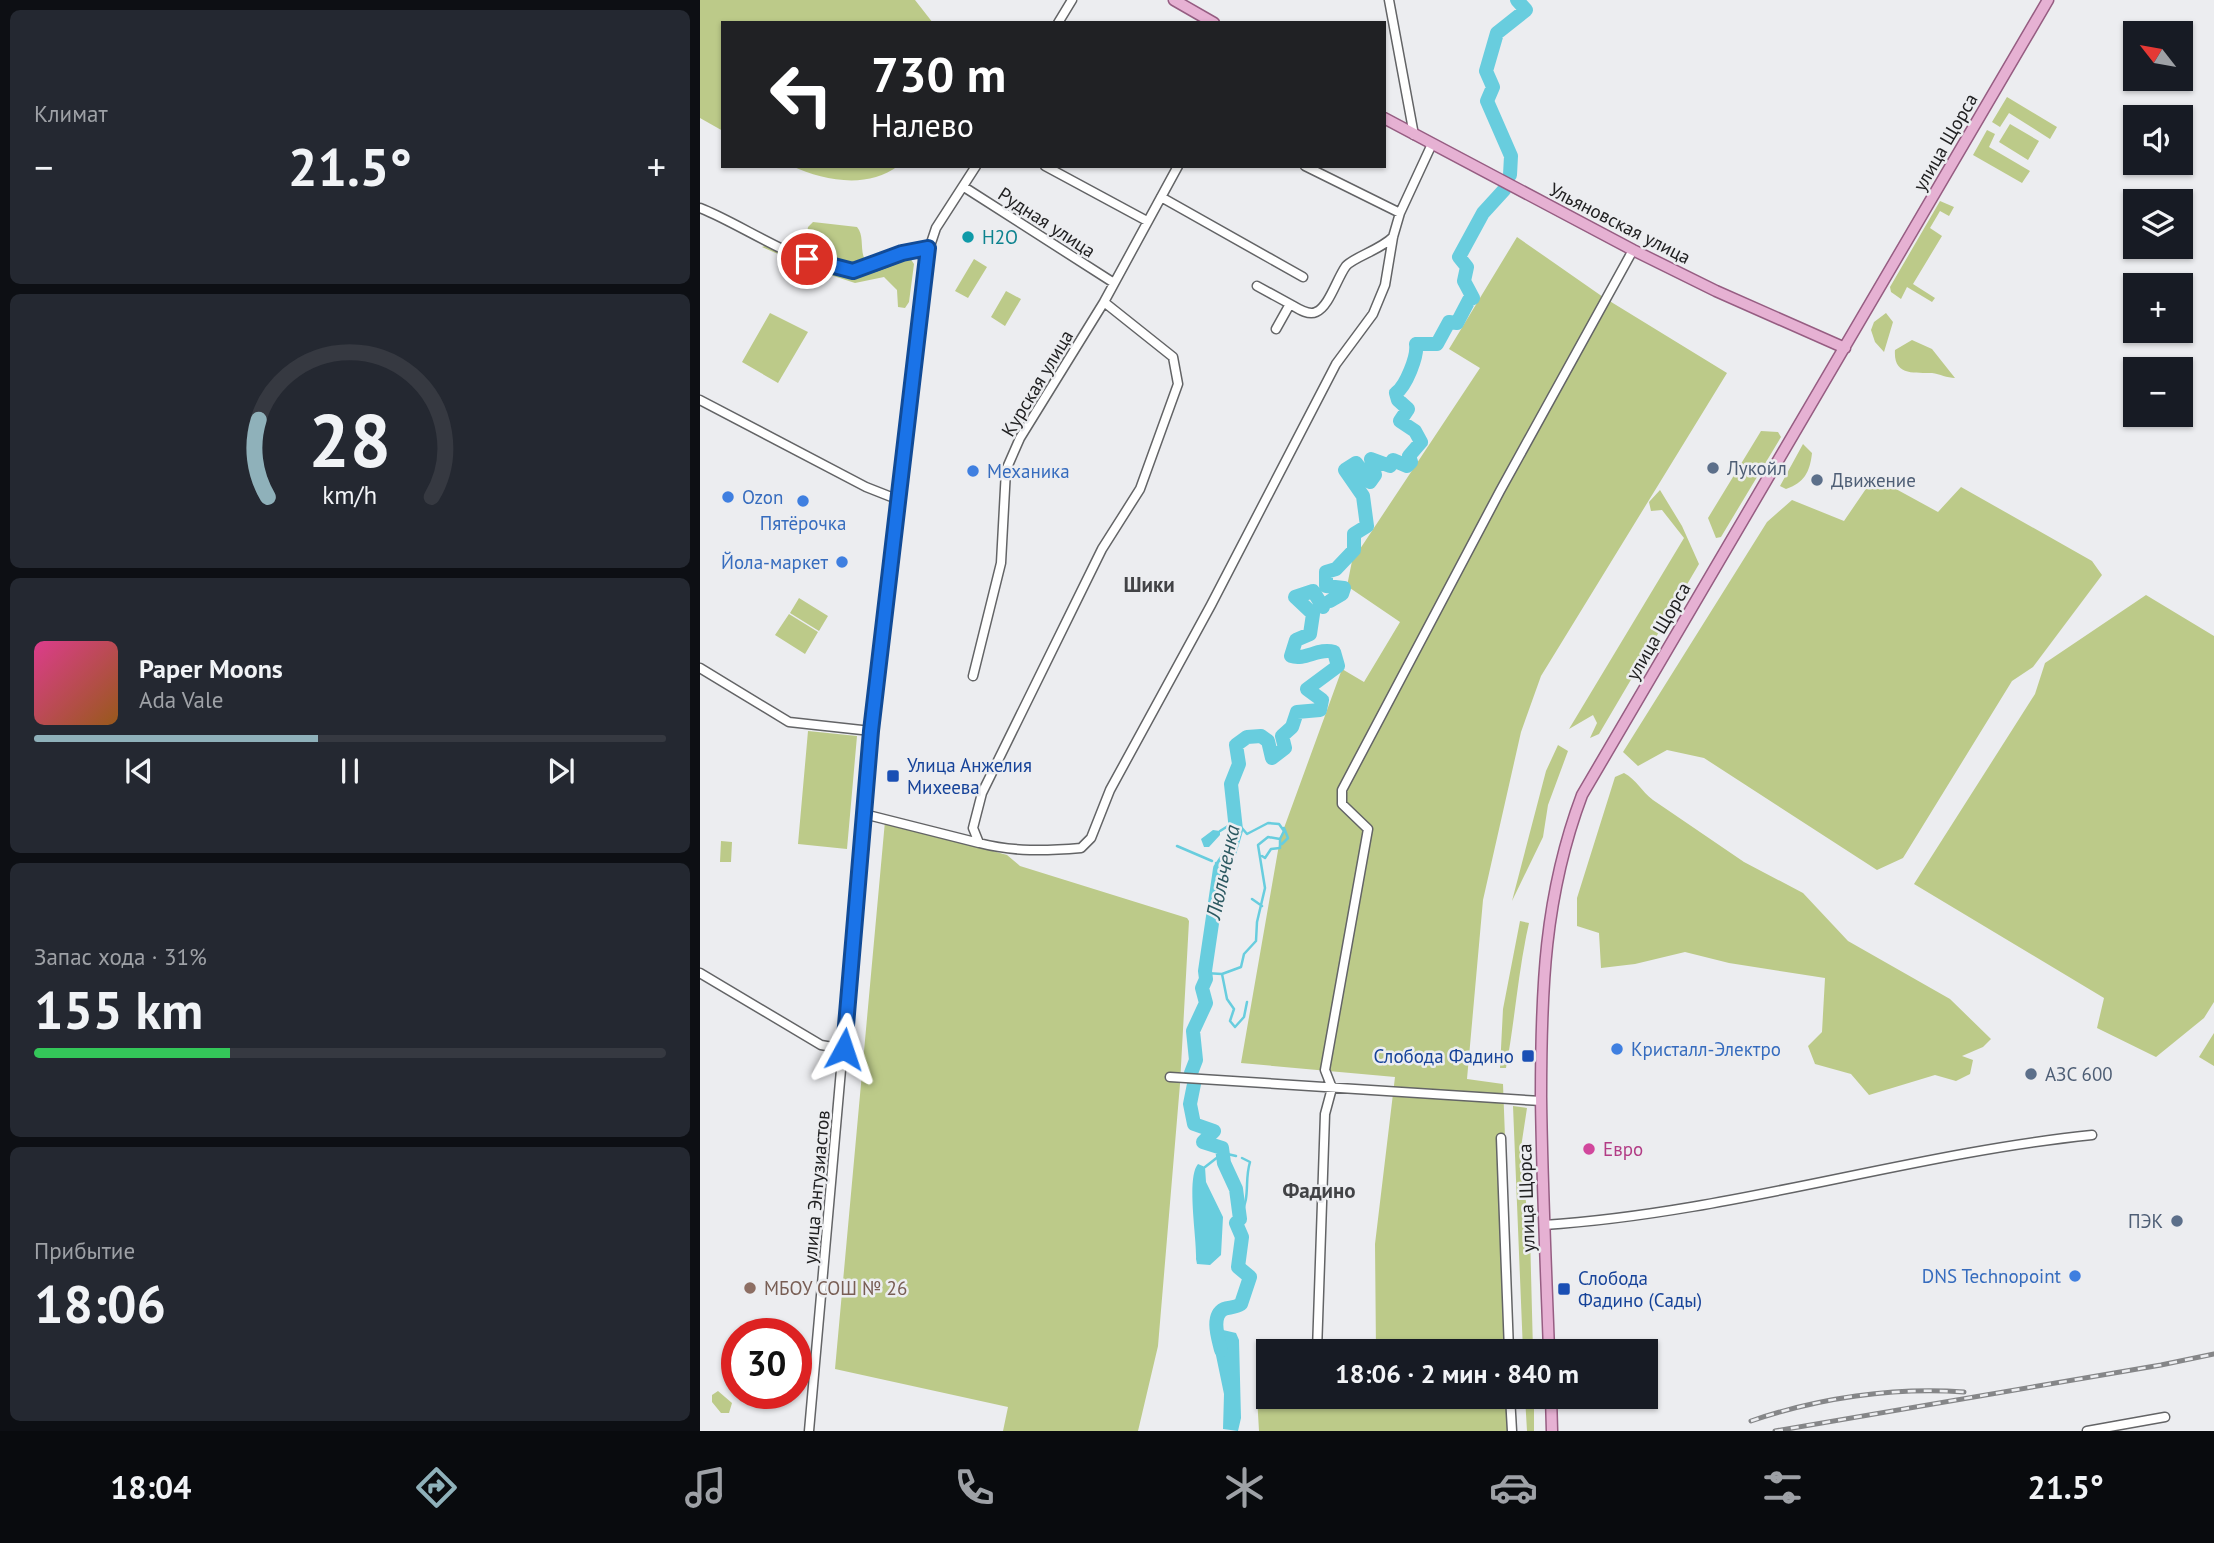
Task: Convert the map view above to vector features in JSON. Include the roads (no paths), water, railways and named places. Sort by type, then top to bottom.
[{"type":"main road","points":[[1174,0],[1211,21]]},
{"type":"main road","name":"улица Щорса","points":[[1549,1339],[1541,1101],[1541,994],[1548,920],[1564,843],[1582,795],[2048,0]]},
{"type":"main road","name":"Ульяновская улица","points":[[1386,119],[1633,250],[1716,291],[1845,348]]},
{"type":"main road","points":[[1551,1409],[1552,1431]]},
{"type":"street","points":[[1059,21],[1072,0]]},
{"type":"street","points":[[1389,0],[1414,135]]},
{"type":"street","points":[[864,814],[1003,849],[1040,851],[1081,848],[1091,838],[1110,790],[1211,605],[1336,365],[1373,314],[1385,285],[1400,213],[1432,144]]},
{"type":"street","name":"улица Энтузиастов","points":[[809,1431],[871,731],[928,248],[936,228],[975,168]]},
{"type":"street","points":[[1049,168],[1147,221]]},
{"type":"street","name":"Курская улица","points":[[973,676],[1001,564],[1006,470],[1020,438],[1104,302],[1175,168]]},
{"type":"street","points":[[1309,168],[1400,213]]},
{"type":"street","name":"Рудная улица","points":[[964,187],[1114,283]]},
{"type":"street","points":[[1161,197],[1303,277]]},
{"type":"street","points":[[700,208],[799,256],[847,271],[859,270],[902,253],[928,248]]},
{"type":"street","points":[[1257,286],[1290,304],[1315,313],[1323,307],[1349,262],[1383,246],[1393,237]]},
{"type":"street","points":[[1317,1339],[1325,1114],[1332,1088],[1325,1070],[1368,829],[1342,804],[1342,790],[1506,481],[1633,250]]},
{"type":"street","points":[[979,843],[972,828],[982,793],[1102,549],[1140,489],[1178,384],[1178,371],[1173,357],[1104,302]]},
{"type":"street","points":[[1276,329],[1290,304]]},
{"type":"street","points":[[700,400],[866,487],[899,500]]},
{"type":"street","points":[[700,668],[789,722],[871,731]]},
{"type":"street","points":[[700,974],[818,1043],[844,1049]]},
{"type":"street","points":[[1170,1077],[1541,1101]]},
{"type":"street","points":[[1544,1224],[1587,1222],[1782,1191],[2022,1145],[2092,1135]]},
{"type":"street","points":[[1501,1138],[1509,1339]]},
{"type":"street","points":[[1510,1409],[1511,1431]]},
{"type":"street","points":[[2087,1431],[2165,1417]]},
{"type":"water","points":[[1213,830],[1220,831],[1220,835],[1209,847],[1204,847],[1201,839]]},
{"type":"water","points":[[1198,1164],[1205,1167],[1206,1182],[1223,1217],[1221,1255],[1210,1265],[1197,1264],[1196,1259],[1192,1195]]},
{"type":"water","points":[[1223,1330],[1236,1333],[1239,1340],[1241,1418],[1238,1431],[1223,1429],[1224,1394],[1213,1341],[1215,1333]]},
{"type":"waterway","name":"Люльченка","points":[[1510,175],[1511,156],[1487,101],[1493,87],[1486,71],[1497,33],[1526,10],[1517,0]]},
{"type":"waterway","name":"Люльченка","points":[[1330,601],[1342,594],[1344,588],[1326,586],[1326,572],[1336,569],[1354,550],[1354,534],[1367,526],[1363,496],[1345,470],[1356,463],[1370,482],[1375,475],[1371,459],[1390,466],[1393,460],[1407,466],[1411,462],[1409,456],[1421,442],[1415,431],[1400,421],[1408,409],[1398,400],[1396,393],[1411,370],[1416,344],[1437,344],[1449,322],[1457,323],[1469,300],[1473,298],[1464,281],[1467,267],[1459,257],[1483,213],[1504,190]]},
{"type":"waterway","name":"Люльченка","points":[[1191,1073],[1196,1060],[1193,1031],[1206,1003],[1202,988],[1206,979],[1220,869],[1228,857],[1236,830],[1231,784],[1239,764],[1236,745],[1247,737],[1261,736],[1268,741],[1272,758],[1285,748],[1282,736],[1292,727],[1297,712],[1320,710],[1322,700],[1307,689],[1338,666],[1334,652],[1291,656],[1296,640],[1310,634],[1313,614],[1295,597],[1313,591],[1323,607]]},
{"type":"waterway","points":[[1220,831],[1236,821],[1247,834],[1268,823],[1279,824],[1284,831],[1280,839],[1268,837],[1258,845],[1265,888],[1257,922],[1256,941],[1244,954],[1241,967],[1222,974]]},
{"type":"waterway","points":[[1282,844],[1288,838],[1284,828]]},
{"type":"waterway","points":[[1262,856],[1265,858],[1271,849],[1280,848],[1280,839]]},
{"type":"waterway","points":[[1177,846],[1212,861]]},
{"type":"waterway","points":[[1216,863],[1221,867]]},
{"type":"waterway","points":[[1252,899],[1262,906]]},
{"type":"waterway","points":[[1205,973],[1222,974],[1227,999],[1234,1009],[1230,1021],[1235,1027],[1244,1017],[1247,1002]]},
{"type":"waterway","name":"Люльченка","points":[[1194,1084],[1190,1104],[1194,1124],[1214,1131],[1203,1142],[1222,1148],[1224,1163],[1236,1189],[1240,1219],[1236,1223],[1242,1237],[1238,1267],[1250,1277],[1241,1304],[1224,1309],[1217,1317],[1216,1328],[1221,1350]]},
{"type":"waterway","name":"Люльченка","points":[[1205,1167],[1223,1153],[1236,1156]]},
{"type":"waterway","points":[[1240,1217],[1245,1202],[1250,1162],[1242,1158]]},
{"type":"railway","points":[[1775,1431],[2214,1354]]},
{"type":"railway","points":[[1751,1421],[1803,1406],[1856,1396],[1910,1391],[1964,1392]]},
{"type":"place","name":"H2O","points":[[968,237]]},
{"type":"place","name":"Лукойл","points":[[1713,468]]},
{"type":"place","name":"Механика","points":[[973,471]]},
{"type":"place","name":"Движение","points":[[1817,480]]},
{"type":"place","name":"Ozon","points":[[728,497]]},
{"type":"place","name":"Пятёрочка","points":[[803,501]]},
{"type":"place","name":"Йола-маркет","points":[[842,562]]},
{"type":"place","name":"Улица Анжелия Михеева","points":[[893,776]]},
{"type":"place","name":"Кристалл-Электро","points":[[1617,1049]]},
{"type":"place","name":"Слобода Фадино","points":[[1528,1056]]},
{"type":"place","name":"АЗС 600","points":[[2031,1074]]},
{"type":"place","name":"Евро","points":[[1589,1149]]},
{"type":"place","name":"ПЭК","points":[[2177,1221]]},
{"type":"place","name":"DNS Technopoint","points":[[2075,1276]]},
{"type":"place","name":"МБОУ СОШ № 26","points":[[750,1288]]},
{"type":"place","name":"Слобода Фадино (Сады)","points":[[1564,1289]]},
{"type":"district","name":"Шики","points":[[1149,585]]},
{"type":"district","name":"Фадино","points":[[1319,1191]]}]
